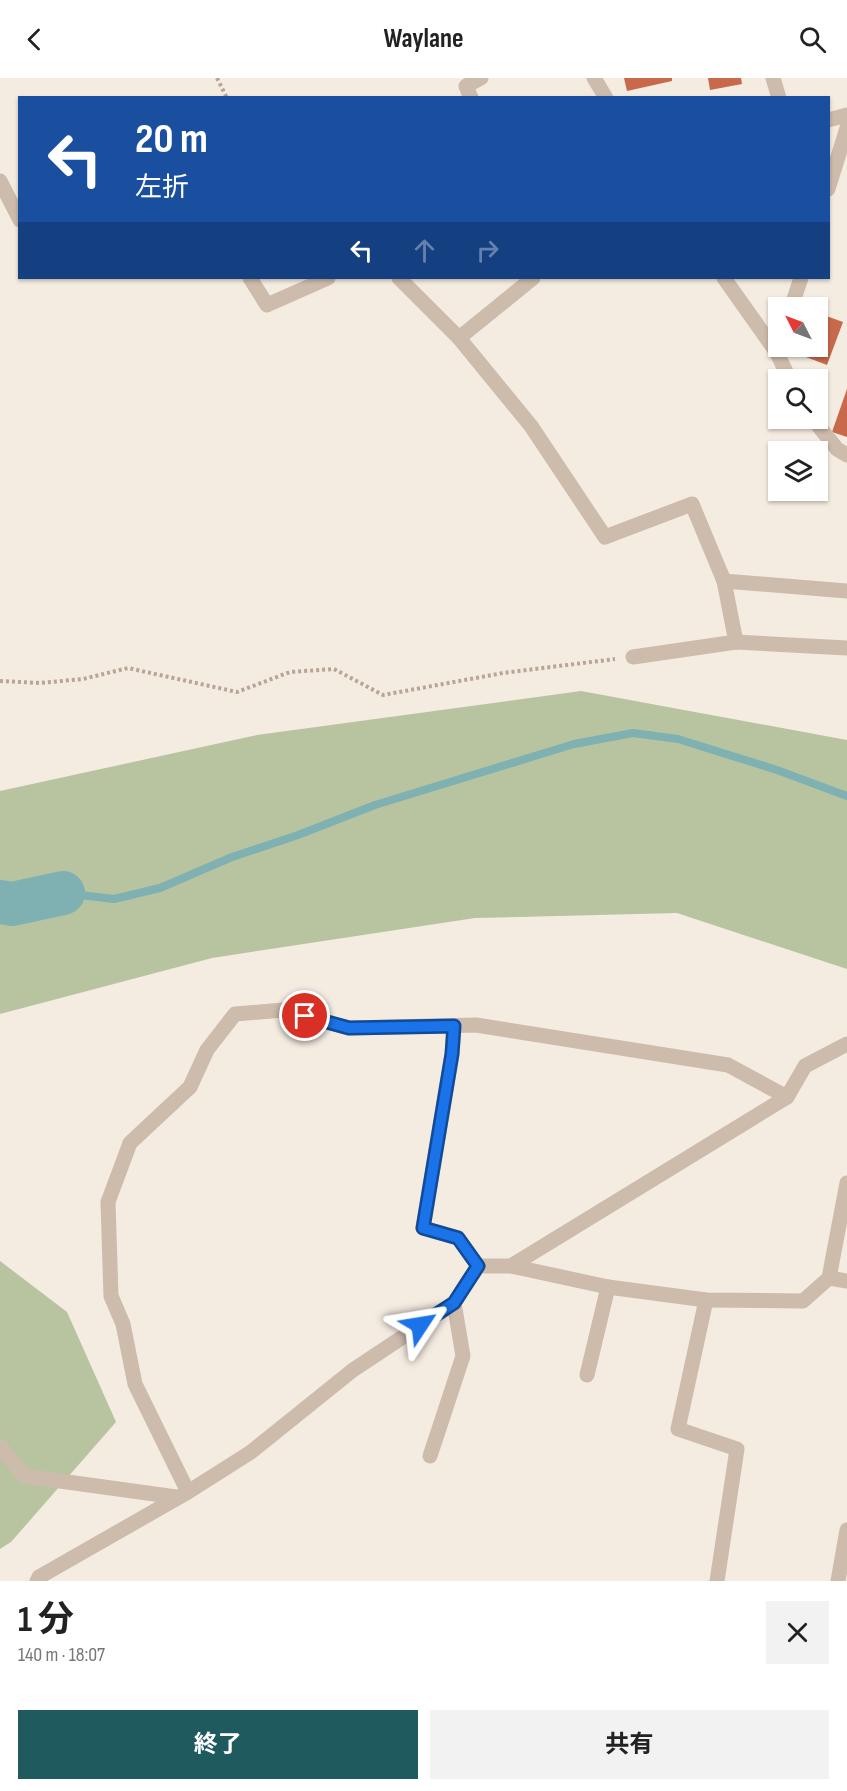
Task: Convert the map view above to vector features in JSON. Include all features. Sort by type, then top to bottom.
[{"type":"street","points":[[470,96],[466,86],[482,78]]},
{"type":"street","points":[[594,78],[605,96]]},
{"type":"street","points":[[773,78],[778,96]]},
{"type":"street","points":[[830,119],[847,115]]},
{"type":"street","points":[[830,183],[847,128]]},
{"type":"street","points":[[0,181],[18,216]]},
{"type":"street","points":[[251,279],[267,305],[326,279]]},
{"type":"street","points":[[400,279],[459,338],[531,426],[606,537],[692,504],[724,581],[736,642]]},
{"type":"street","points":[[459,338],[532,279]]},
{"type":"street","points":[[725,279],[768,337]]},
{"type":"street","points":[[795,297],[801,279]]},
{"type":"street","points":[[821,429],[837,449],[847,455]]},
{"type":"street","points":[[724,581],[847,591]]},
{"type":"street","points":[[633,657],[736,642],[847,648]]},
{"type":"street","points":[[182,1494],[135,1383],[123,1324],[111,1296],[108,1202],[130,1143],[190,1087],[207,1050],[235,1014],[282,1010],[349,1028],[476,1025],[728,1065],[787,1096]]},
{"type":"street","points":[[454,1026],[452,1054],[423,1228],[458,1238],[478,1266]]},
{"type":"street","points":[[511,1266],[787,1096],[805,1066],[847,1044]]},
{"type":"street","points":[[478,1266],[511,1266],[608,1287],[706,1300],[802,1301],[830,1278],[847,1183]]},
{"type":"street","points":[[37,1581],[39,1576],[251,1452],[353,1370],[454,1303],[478,1266]]},
{"type":"street","points":[[830,1278],[847,1281]]},
{"type":"street","points":[[587,1375],[608,1287]]},
{"type":"street","points":[[706,1300],[678,1429],[737,1449],[717,1581]]},
{"type":"street","points":[[429,1456],[463,1356],[454,1303]]},
{"type":"street","points":[[0,1446],[24,1476],[182,1494]]},
{"type":"street","points":[[838,1581],[847,1530]]},
{"type":"path","points":[[217,78],[225,96]]},
{"type":"path","points":[[0,681],[40,683],[83,679],[128,668],[237,692],[290,672],[334,669],[383,695],[503,673],[633,657]]},
{"type":"green space","points":[[581,691],[847,740],[847,969],[677,913],[475,918],[212,958],[0,1014],[0,791],[257,735]]},
{"type":"green space","points":[[0,1261],[67,1312],[116,1422],[11,1542],[0,1549]]},
{"type":"building","points":[[624,78],[672,78],[672,81],[627,91]]},
{"type":"building","points":[[708,78],[741,78],[742,84],[710,90]]},
{"type":"building","points":[[828,317],[843,322],[827,365],[806,357],[828,357]]},
{"type":"building","points":[[847,389],[847,437],[832,432]]},
{"type":"waterway","points":[[63,893],[114,899],[160,888],[232,857],[298,835],[375,805],[574,744],[633,733],[678,739],[777,770],[847,796]]},
{"type":"waterway","points":[[0,902],[12,904],[63,893]]},
{"type":"route","points":[[305,1016],[349,1028],[454,1026],[452,1054],[423,1228],[458,1238],[478,1266],[454,1303],[420,1325]]}]
